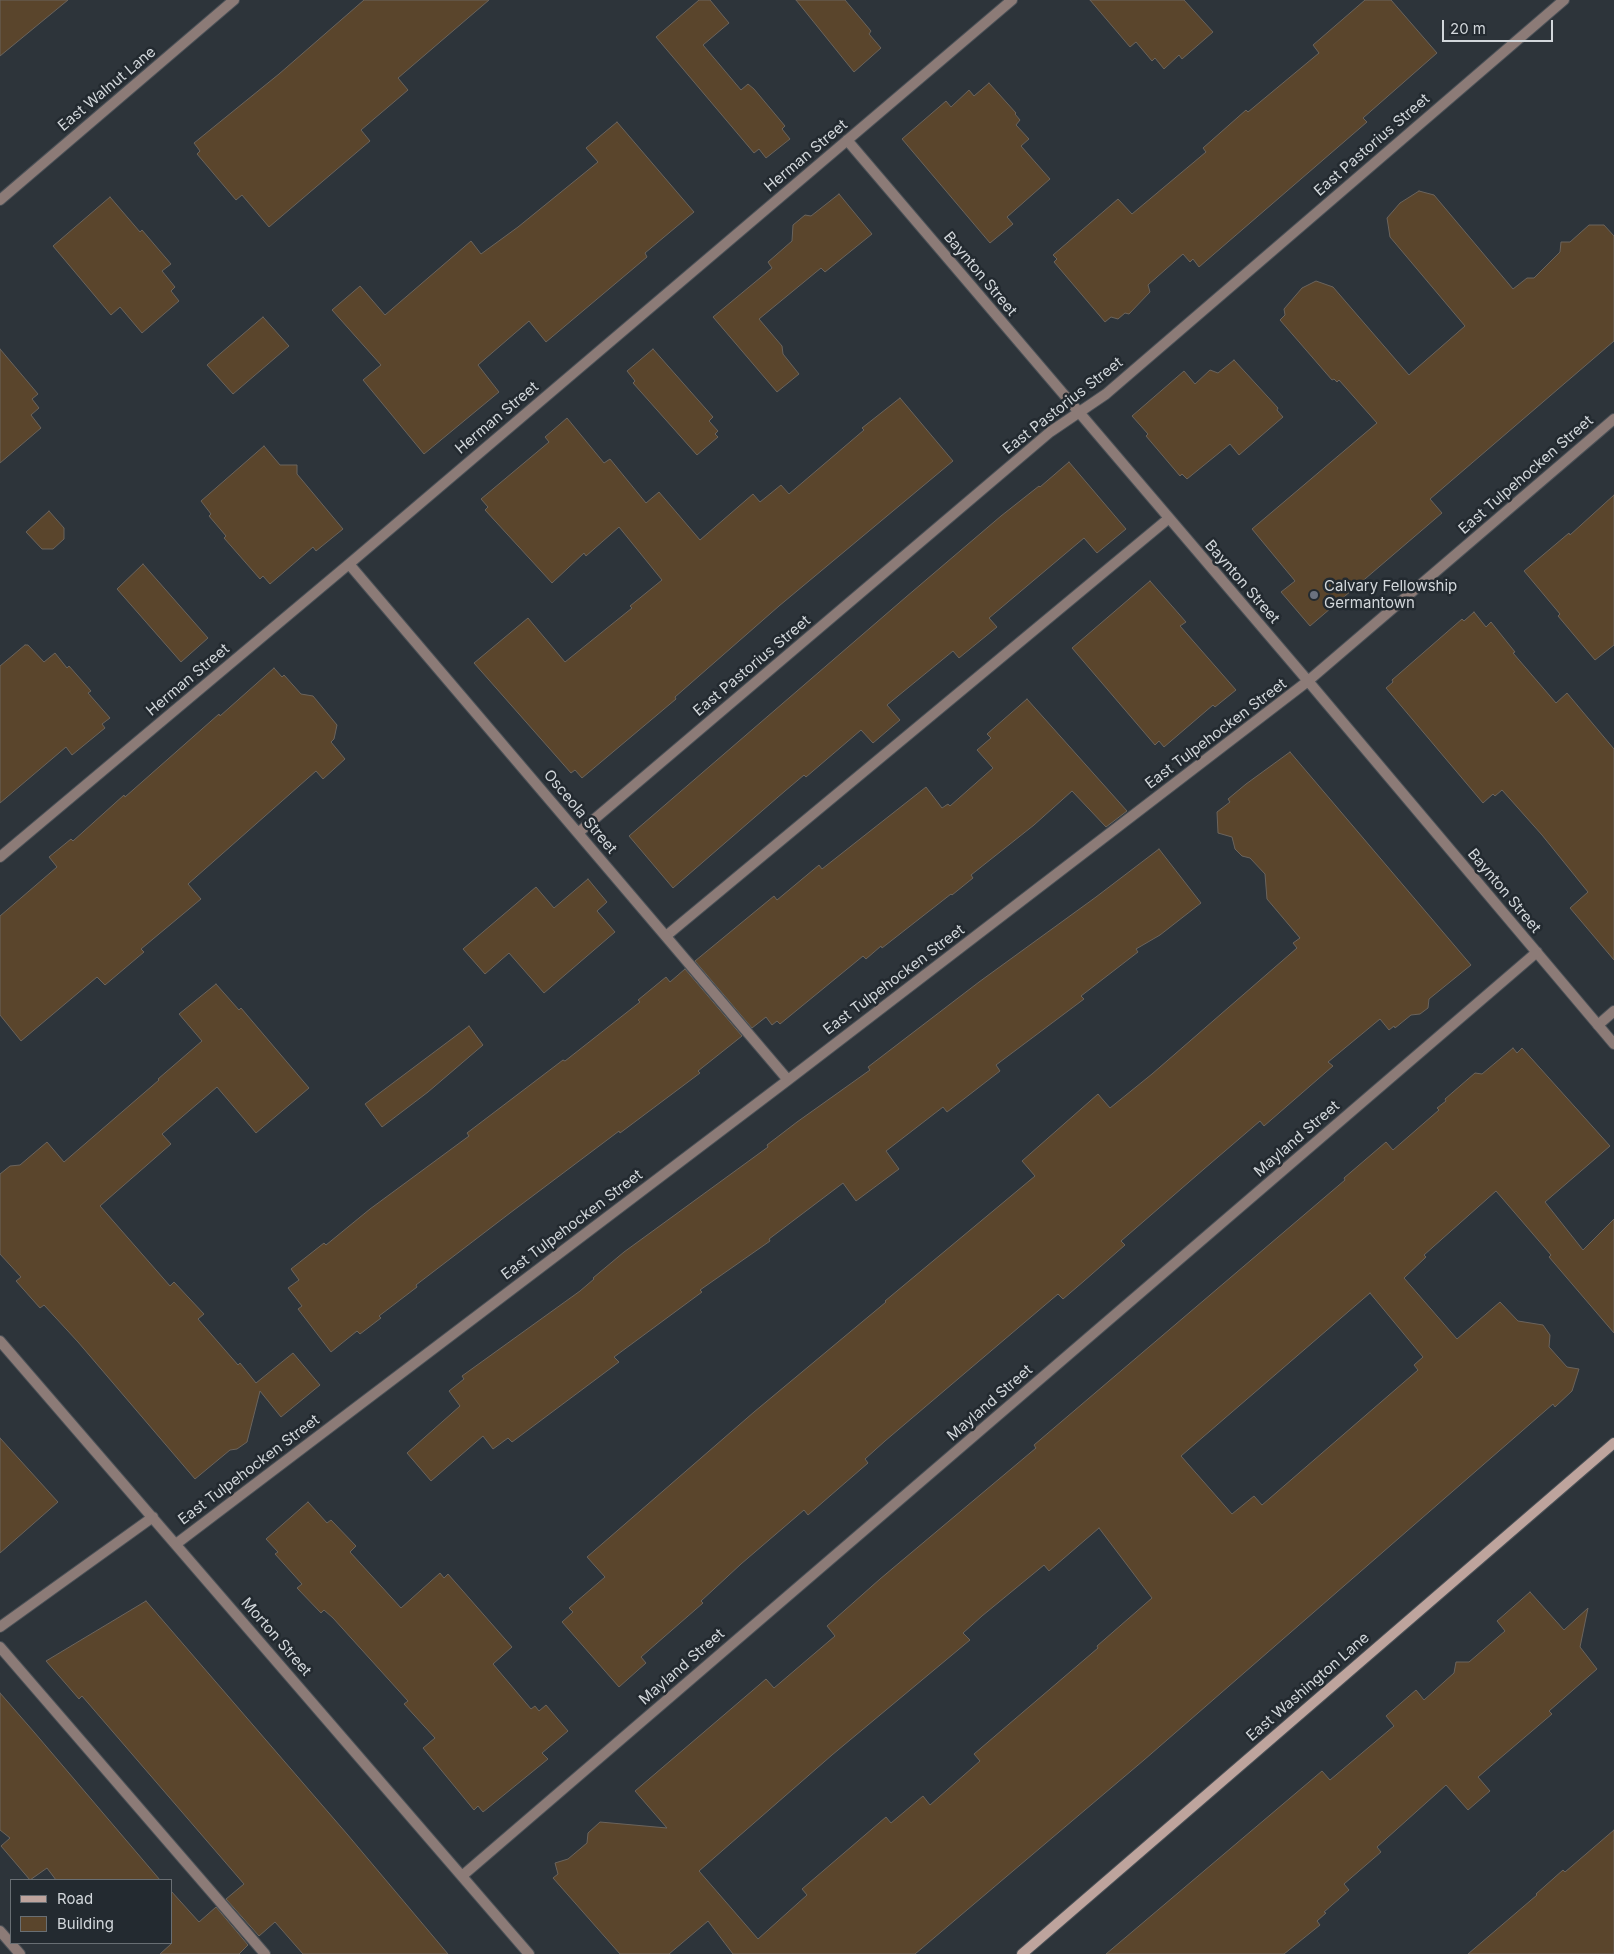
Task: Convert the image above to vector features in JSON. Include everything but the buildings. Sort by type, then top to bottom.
[{"type":"main road","name":"East Washington Lane","points":[[1022,1954],[1614,1443]]},
{"type":"street","name":"East Walnut Lane","points":[[0,200],[234,0]]},
{"type":"street","name":"Herman Street","points":[[0,857],[349,564],[1012,0]]},
{"type":"street","name":"East Pastorius Street","points":[[578,833],[1050,432],[1106,394],[1564,0]]},
{"type":"street","name":"Baynton Street","points":[[847,140],[1614,1044]]},
{"type":"street","name":"East Tulpehocken Street","points":[[176,1544],[788,1080],[1308,682],[1614,419]]},
{"type":"street","points":[[666,936],[1168,519]]},
{"type":"street","name":"Osceola Street","points":[[349,564],[788,1080]]},
{"type":"street","name":"Mayland Street","points":[[462,1876],[1537,952]]},
{"type":"street","points":[[1598,1025],[1614,1011]]},
{"type":"street","name":"Morton Street","points":[[0,1341],[529,1954]]},
{"type":"street","points":[[0,1626],[152,1517]]},
{"type":"street","points":[[0,1647],[265,1954]]},
{"type":"street","points":[[0,1931],[10,1942]]},
{"type":"street","points":[[11,1944],[20,1954]]},
{"type":"place","name":"Calvary Fellowship Germantown","points":[[1314,595]]}]
